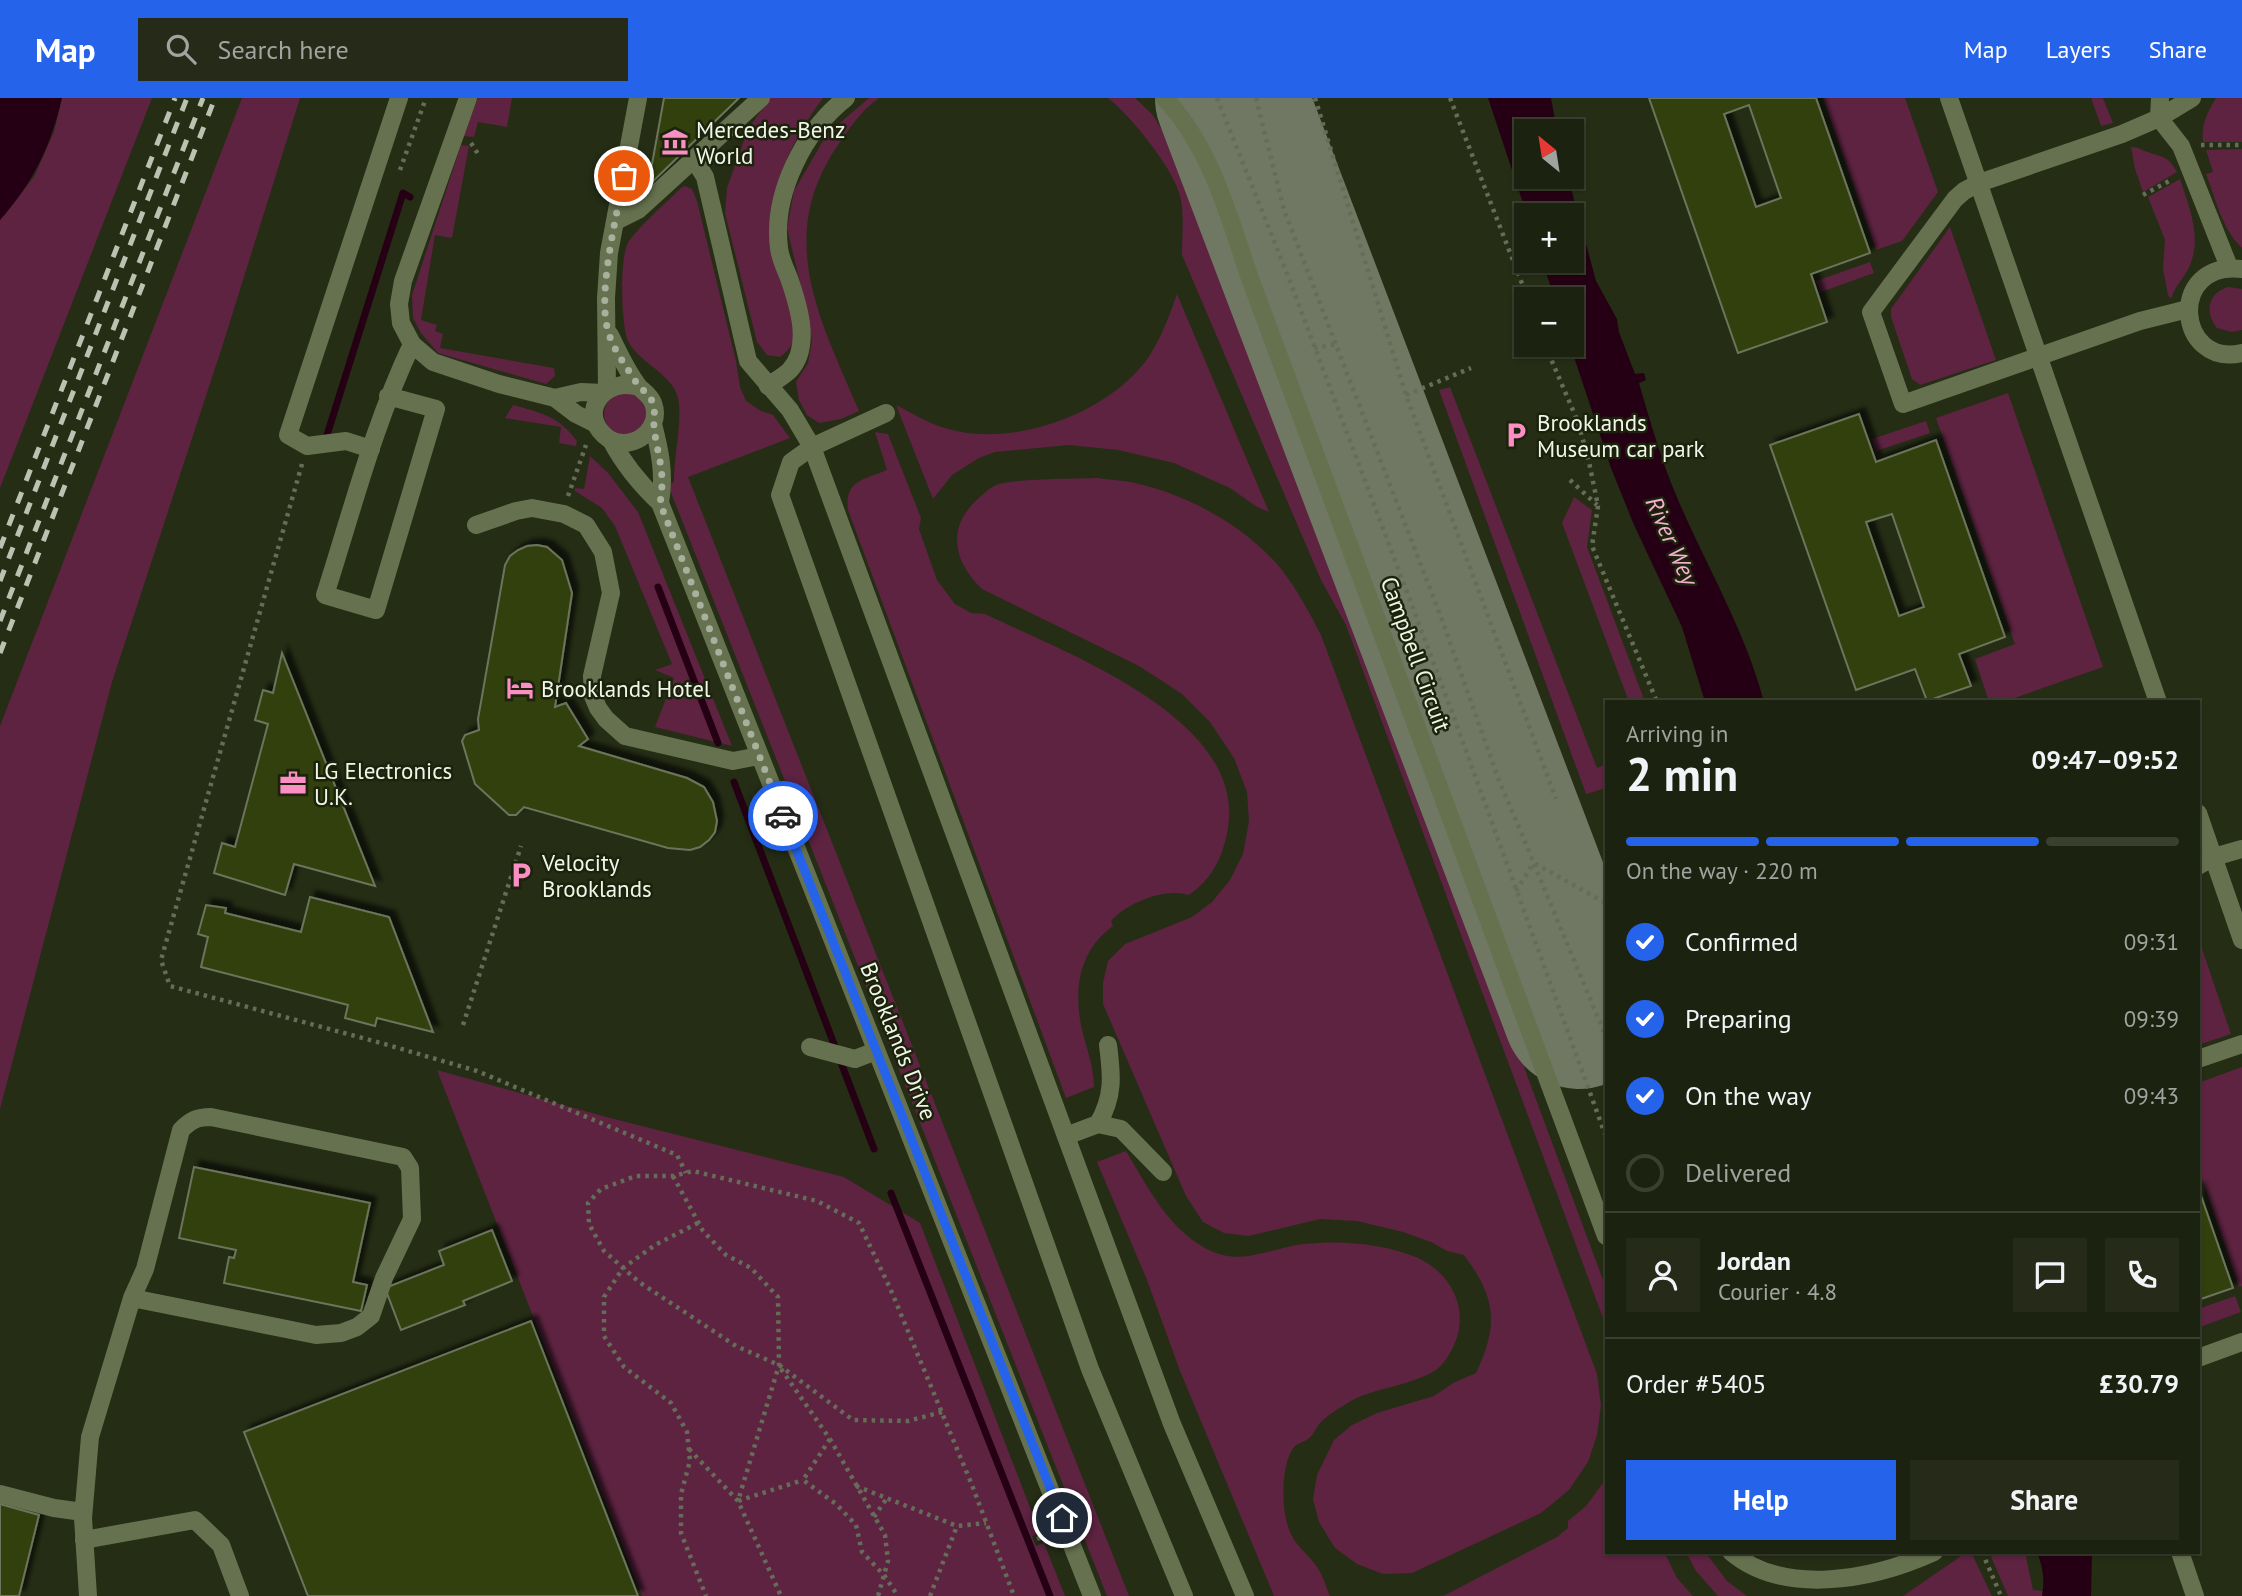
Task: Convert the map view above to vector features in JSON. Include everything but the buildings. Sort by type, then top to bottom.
[{"type":"street","points":[[371,449],[346,441],[307,446],[288,435],[398,98]]},
{"type":"street","points":[[468,98],[403,281],[398,304],[401,323],[412,344],[433,362],[499,384],[555,398],[576,414],[596,424],[611,440],[631,443],[640,439],[653,424],[653,402],[648,393],[629,383],[618,384],[605,391],[581,392],[555,398]]},
{"type":"street","points":[[596,424],[595,407],[605,391],[609,254],[638,98]]},
{"type":"street","points":[[616,221],[638,210],[761,98]]},
{"type":"street","points":[[768,386],[791,369],[800,348],[801,325],[796,299],[779,250],[778,218],[789,176],[828,113],[846,98]]},
{"type":"street","points":[[1949,98],[2157,700]]},
{"type":"street","points":[[2160,98],[2159,118],[2181,146],[2236,268],[2216,271],[2203,278],[2194,289],[2188,309],[2192,329],[2199,341],[2211,350],[2224,354],[2242,353]]},
{"type":"street","points":[[2188,309],[2140,321],[1903,404],[1871,312],[1955,199],[1964,191],[1979,183],[2122,134],[2159,118],[2192,98]]},
{"type":"street","name":"Campbell Circuit","points":[[1169,101],[1198,143],[1226,209],[1605,1233]]},
{"type":"street","points":[[694,159],[705,177],[748,361],[790,410],[812,447],[1172,1424],[1245,1596]]},
{"type":"street","points":[[608,330],[639,387]]},
{"type":"street","points":[[388,396],[436,409],[376,610],[325,595],[388,396],[412,344]]},
{"type":"street","points":[[886,413],[812,447],[792,462],[780,495],[1090,1369],[1184,1596]]},
{"type":"street","name":"Brooklands Drive","points":[[653,424],[664,484],[660,503]]},
{"type":"street","name":"Brooklands Drive","points":[[611,440],[629,470],[660,503],[1093,1596]]},
{"type":"street","points":[[476,525],[532,508],[565,514],[586,525],[603,552],[611,593],[592,676],[597,708],[625,736],[733,761],[759,757]]},
{"type":"street","points":[[2200,818],[2242,940]]},
{"type":"street","points":[[2200,865],[2214,857],[2242,849]]},
{"type":"street","points":[[2200,1058],[2242,1044]]},
{"type":"street","points":[[1098,1124],[1108,1107],[1112,1079],[1108,1045]]},
{"type":"street","points":[[810,1047],[855,1059],[876,1051]]},
{"type":"street","points":[[88,1596],[83,1512],[90,1437],[132,1298],[145,1269],[181,1130],[198,1117],[211,1117],[403,1157],[410,1168],[412,1219],[384,1278],[371,1316],[357,1327],[341,1334],[316,1335],[132,1298]]},
{"type":"street","points":[[1066,1136],[1098,1124],[1121,1129],[1163,1172]]},
{"type":"street","points":[[2200,1357],[2242,1342]]},
{"type":"street","points":[[0,1494],[54,1508],[83,1512]]},
{"type":"street","points":[[84,1540],[195,1520],[221,1545],[240,1596]]},
{"type":"street","points":[[1732,1554],[1738,1563],[1763,1584],[1794,1591],[1826,1593],[1871,1585],[1930,1554]]},
{"type":"street","points":[[2181,1554],[2195,1596]]},
{"type":"path","points":[[400,170],[426,98]]},
{"type":"path","points":[[1217,98],[1449,704],[1605,1135]]},
{"type":"path","points":[[1256,98],[1284,210],[1338,344],[1446,630],[1498,778],[1605,1035]]},
{"type":"path","points":[[1315,98],[1406,395],[1556,799]]},
{"type":"path","points":[[1450,98],[1523,287]]},
{"type":"path","points":[[471,142],[478,155]]},
{"type":"path","points":[[2201,145],[2242,145]]},
{"type":"path","points":[[2143,195],[2178,176]]},
{"type":"path","points":[[1314,348],[1338,344]]},
{"type":"path","points":[[1550,357],[1578,422],[1590,462],[1598,506],[1592,546],[1656,700]]},
{"type":"path","points":[[1406,395],[1471,369]]},
{"type":"path","points":[[307,446],[161,960],[170,986],[381,1042],[477,1071],[677,1155],[686,1173]]},
{"type":"path","points":[[565,514],[570,487],[583,448]]},
{"type":"path","points":[[1570,481],[1598,506]]},
{"type":"path","points":[[463,1025],[521,846]]},
{"type":"path","points":[[1516,891],[1534,863]]},
{"type":"path","points":[[1534,863],[1605,904]]},
{"type":"path","points":[[942,1412],[908,1421],[853,1420],[779,1365],[736,1346],[639,1282],[604,1251],[589,1224],[588,1203],[601,1189],[636,1177],[673,1176],[694,1171],[817,1201],[859,1223],[890,1288],[942,1412],[1014,1596]]},
{"type":"path","points":[[673,1176],[703,1231],[726,1255],[751,1268],[778,1297],[779,1365],[738,1501]]},
{"type":"path","points":[[698,1223],[655,1245],[623,1268],[604,1297],[604,1336],[624,1367],[671,1403],[687,1432],[690,1461],[681,1494],[681,1533],[706,1596]]},
{"type":"path","points":[[779,1365],[830,1439],[885,1535],[888,1561],[878,1596]]},
{"type":"path","points":[[738,1501],[803,1480],[830,1439]]},
{"type":"path","points":[[689,1448],[738,1501],[781,1596]]},
{"type":"path","points":[[803,1480],[836,1504],[856,1524],[862,1552],[884,1575],[898,1596]]},
{"type":"path","points":[[855,1486],[957,1526],[986,1523]]},
{"type":"path","points":[[874,1517],[887,1498]]},
{"type":"path","points":[[930,1596],[957,1526]]},
{"type":"path","points":[[1037,1539],[1047,1535]]},
{"type":"path","points":[[1983,1554],[2001,1596]]},
{"type":"shaded area","points":[[62,98],[152,98],[0,488],[0,220],[34,177],[54,132]]},
{"type":"shaded area","points":[[242,98],[300,98],[112,682],[0,1109],[0,726]]},
{"type":"shaded area","points":[[478,98],[512,98],[507,127],[478,122],[474,137],[463,136]]},
{"type":"shaded area","points":[[770,98],[823,98],[792,148],[773,204],[770,242],[795,332],[793,343],[780,357],[767,355],[757,342],[725,213],[727,188],[748,129]]},
{"type":"shaded area","points":[[869,98],[879,98],[860,115],[834,151],[817,185],[808,218],[807,250],[811,282],[831,346],[859,411],[841,419],[819,423],[807,415],[799,400],[796,382],[808,363],[812,341],[787,228],[794,191],[827,134]]},
{"type":"shaded area","points":[[1108,98],[1135,98],[1152,114],[1198,188],[1605,1285],[1605,1323],[1346,625],[1321,580],[1182,255],[1182,213],[1178,188],[1151,145]]},
{"type":"shaded area","points":[[1823,98],[1905,98],[1938,192],[1902,241],[1876,250]]},
{"type":"shaded area","points":[[2091,98],[2103,98],[2113,123],[2101,126]]},
{"type":"shaded area","points":[[2216,98],[2242,98],[2242,142],[2203,142],[2205,119]]},
{"type":"shaded area","points":[[461,145],[469,146],[452,238],[435,235],[421,320],[437,325],[435,331],[443,334],[440,348],[554,368],[555,376],[546,384],[438,353],[421,333],[413,318],[412,295]]},
{"type":"shaded area","points":[[2131,147],[2165,158],[2177,172],[2143,192]]},
{"type":"shaded area","points":[[2242,149],[2242,248],[2229,232],[2217,204],[2206,174],[2213,172],[2206,150]]},
{"type":"shaded area","points":[[2180,179],[2193,222],[2195,243],[2190,265],[2171,299],[2163,269],[2165,240],[2148,197]]},
{"type":"shaded area","points":[[685,186],[692,189],[697,201],[740,387],[746,401],[773,415],[790,438],[688,477],[1129,1596],[1107,1596],[668,485],[674,482],[678,400],[671,385],[628,341],[624,320],[622,274],[629,241],[647,220]]},
{"type":"shaded area","points":[[1950,227],[1996,360],[1920,385],[1912,379],[1891,317],[1891,309]]},
{"type":"shaded area","points":[[1870,262],[1874,273],[1821,292],[1816,281]]},
{"type":"shaded area","points":[[2229,287],[2242,289],[2242,330],[2232,332],[2217,328],[2210,316],[2210,303],[2216,293]]},
{"type":"shaded area","points":[[1177,294],[1269,512],[1230,488],[1174,463],[1118,450],[1069,445],[995,452],[979,458],[952,475],[933,499],[896,405],[939,426],[971,433],[999,434],[1057,422],[1109,396],[1131,378],[1157,343]]},
{"type":"shaded area","points":[[1450,387],[1597,768],[1605,764],[1605,788],[1586,794],[1439,390]]},
{"type":"shaded area","points":[[625,393],[640,399],[646,414],[640,429],[625,435],[610,429],[604,414],[610,399]]},
{"type":"shaded area","points":[[2008,393],[2103,667],[2009,700],[1988,700],[1975,659],[2015,644],[1936,418]]},
{"type":"shaded area","points":[[513,405],[541,413],[556,421],[577,441],[576,446],[559,443],[561,427],[505,418]]},
{"type":"shaded area","points":[[1926,421],[1930,433],[1876,451],[1872,439]]},
{"type":"shaded area","points":[[875,432],[888,434],[921,518],[919,529],[937,580],[955,604],[971,613],[985,614],[1058,648],[1101,669],[1142,694],[1180,722],[1209,753],[1226,788],[1228,828],[1220,857],[1211,874],[1189,895],[1158,895],[1126,908],[1111,921],[1113,926],[1101,936],[1085,961],[1078,1003],[1094,1087],[1066,1098],[848,510],[849,492],[853,487],[863,479],[887,470]]},
{"type":"shaded area","points":[[590,456],[608,473],[638,512],[732,746],[655,727],[674,678],[655,670],[672,664],[615,526],[602,508],[575,491],[575,488],[584,489]]},
{"type":"shaded area","points":[[1098,478],[1155,488],[1216,515],[1268,554],[1288,578],[1308,610],[1321,635],[1597,1374],[1601,1405],[1597,1435],[1588,1462],[1569,1490],[1541,1513],[1412,1573],[1383,1574],[1357,1564],[1335,1548],[1319,1522],[1313,1499],[1317,1475],[1334,1440],[1352,1425],[1377,1413],[1434,1396],[1453,1383],[1476,1373],[1491,1325],[1491,1312],[1483,1285],[1464,1255],[1447,1251],[1403,1232],[1357,1221],[1320,1219],[1249,1236],[1224,1233],[1203,1222],[1186,1196],[1103,1004],[1103,983],[1108,961],[1125,944],[1192,917],[1212,902],[1230,880],[1243,854],[1249,821],[1247,792],[1234,758],[1210,722],[1182,694],[1139,666],[982,589],[964,566],[959,554],[957,542],[962,519],[970,507],[992,487],[1028,480]]},
{"type":"shaded area","points":[[1574,497],[1592,510],[1587,547],[1644,700],[1628,700],[1562,523]]},
{"type":"shaded area","points":[[2200,943],[2231,1034],[2200,1044]]},
{"type":"shaded area","points":[[2242,1067],[2242,1286],[2239,1287],[2200,1173],[2200,1082]]},
{"type":"shaded area","points":[[437,1070],[610,1118],[844,1177],[920,1223],[1040,1533],[1032,1536],[1036,1546],[1044,1543],[1065,1596],[642,1596]]},
{"type":"shaded area","points":[[1126,1151],[1169,1218],[1192,1239],[1218,1254],[1243,1257],[1317,1243],[1376,1246],[1405,1253],[1430,1265],[1449,1283],[1455,1294],[1459,1306],[1458,1332],[1451,1352],[1439,1368],[1406,1383],[1351,1401],[1324,1419],[1310,1437],[1294,1447],[1289,1455],[1284,1477],[1288,1525],[1296,1543],[1319,1570],[1330,1596],[1274,1596],[1097,1162]]},
{"type":"shaded area","points":[[2235,1296],[2241,1312],[2200,1327],[2200,1308]]},
{"type":"shaded area","points":[[1605,1480],[1605,1554],[1665,1554],[1677,1578],[1693,1596],[1439,1596],[1557,1537],[1568,1528],[1568,1521],[1586,1506]]},
{"type":"shaded area","points":[[1687,1554],[1707,1554],[1727,1581],[1747,1596],[1718,1596],[1696,1571]]},
{"type":"shaded area","points":[[1964,1554],[1972,1554],[1992,1596],[1903,1596]]},
{"type":"shaded area","points":[[1990,1554],[2025,1554],[2033,1590],[2043,1591],[2042,1596],[2008,1596]]},
{"type":"water","points":[[0,98],[62,98],[39,163],[22,192],[0,220]]},
{"type":"water","points":[[1488,98],[1551,98],[1555,119],[1514,119],[1514,176]]},
{"type":"water","points":[[1518,189],[1571,189],[1575,203],[1523,203]]},
{"type":"water","name":"River Wey","points":[[1584,236],[1596,281],[1617,319],[1619,332],[1635,374],[1644,373],[1646,380],[1639,383],[1671,481],[1746,649],[1763,700],[1704,700],[1682,627],[1634,525],[1611,468],[1574,357],[1584,357],[1584,287],[1551,287],[1546,273],[1584,273]]},
{"type":"water","points":[[2038,1554],[2092,1554],[2091,1596],[2042,1596],[2041,1563]]},
{"type":"waterway","points":[[327,435],[403,193],[410,197]]},
{"type":"waterway","points":[[658,587],[718,743]]},
{"type":"waterway","points":[[734,782],[874,1149]]},
{"type":"waterway","points":[[891,1193],[1050,1596]]},
{"type":"runway","points":[[1231,98],[1579,1013]]},
{"type":"railway","points":[[0,548],[175,98]]},
{"type":"railway","points":[[0,581],[187,98]]},
{"type":"railway","points":[[0,621],[203,98]]},
{"type":"railway","points":[[0,653],[215,98]]},
{"type":"way so far","points":[[624,176],[609,254],[606,298],[608,330],[639,387],[648,393],[653,402],[653,424],[664,484],[660,503],[783,816]]},
{"type":"place","name":"Mercedes-Benz World","points":[[675,142]]},
{"type":"place","name":"Brooklands Museum car park","points":[[1516,435]]},
{"type":"place","name":"Brooklands Hotel","points":[[520,688]]},
{"type":"place","name":"LG Electronics U.K.","points":[[293,783]]},
{"type":"place","name":"Velocity Brooklands","points":[[521,875]]},
{"type":"route","points":[[783,816],[1062,1518]]}]
